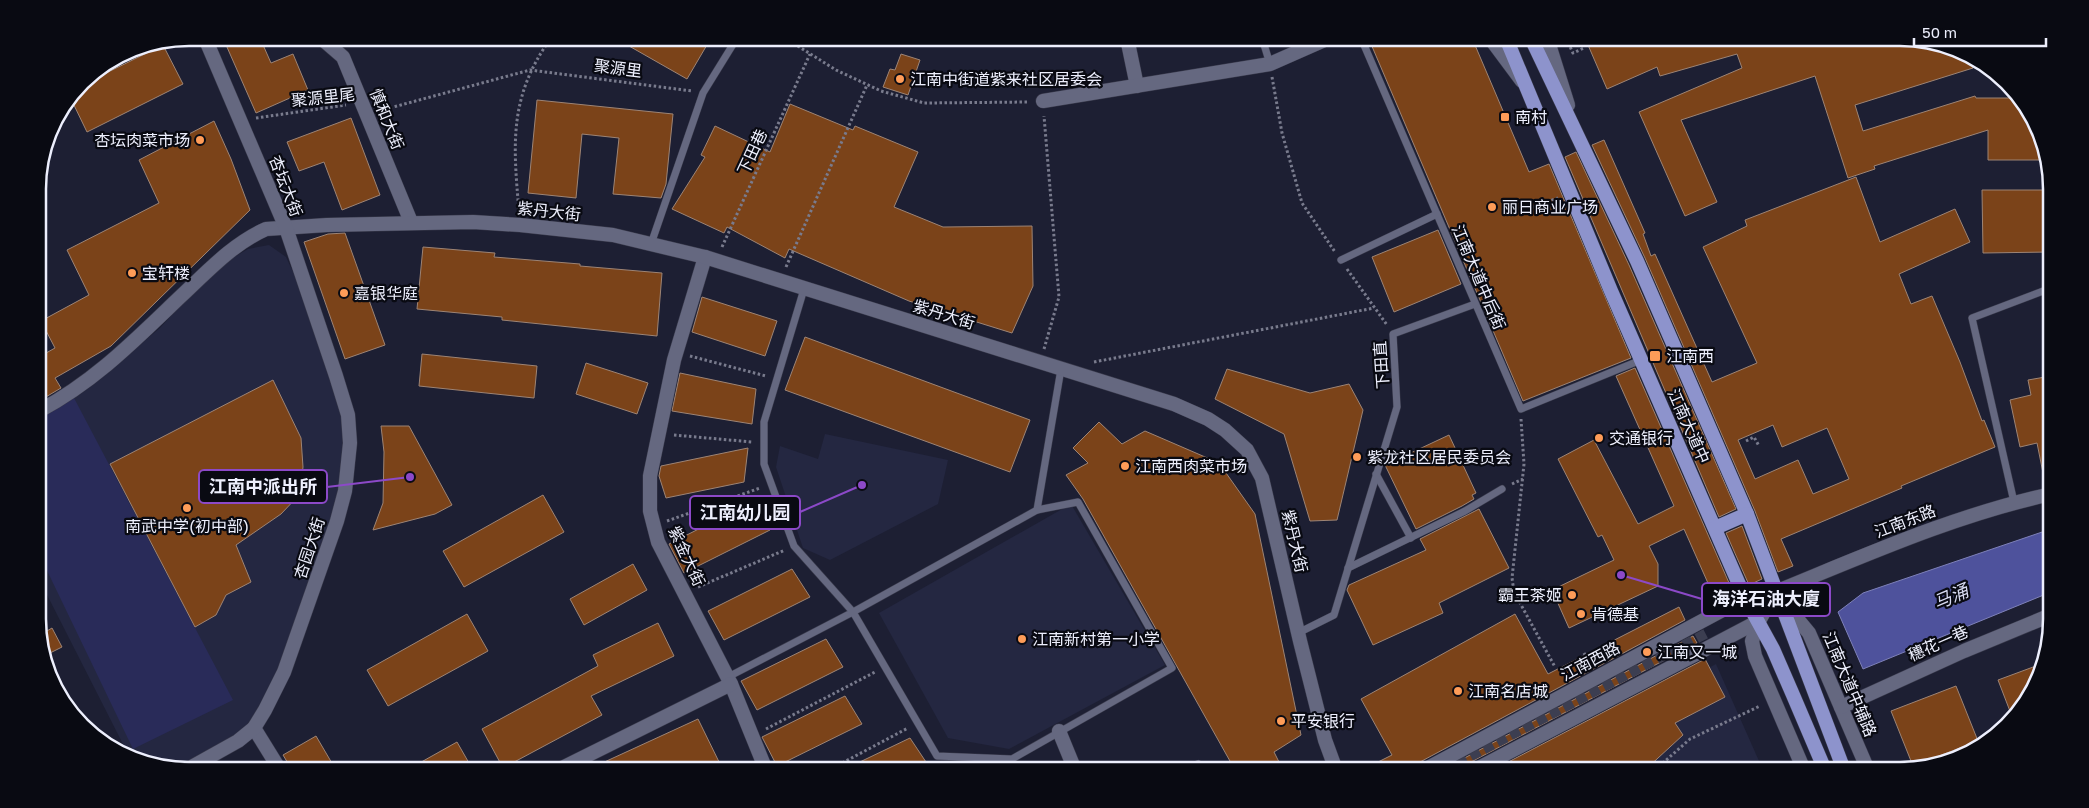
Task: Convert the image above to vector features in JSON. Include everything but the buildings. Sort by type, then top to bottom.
[{"type":"main road","name":"江南大道中","points":[[1510,46],[1641,360],[1745,598],[1759,621],[1794,695],[1821,761]]},
{"type":"main road","name":"江南大道中","points":[[1535,46],[1637,261],[1747,514],[1841,761]]},
{"type":"main road","points":[[1715,528],[1747,514]]},
{"type":"street","points":[[1129,46],[1136,86]]},
{"type":"street","points":[[1043,101],[1270,64],[1310,46]]},
{"type":"street","points":[[1496,46],[1528,89]]},
{"type":"street","points":[[1550,46],[1575,127]]},
{"type":"street","name":"杏坛大街","points":[[46,407],[101,371],[237,246],[251,236],[266,229],[286,228],[209,47]]},
{"type":"street","name":"慎和大街","points":[[331,47],[343,57],[411,222]]},
{"type":"street","name":"紫丹大街","points":[[286,228],[411,222],[520,225],[613,236],[710,259],[1174,404],[1208,419],[1225,430],[1247,450],[1262,478],[1298,633],[1325,740],[1333,761]]},
{"type":"street","name":"杏园大街","points":[[254,728],[284,672],[316,583],[345,491],[350,459],[348,414],[286,228]]},
{"type":"street","name":"紫金大街","points":[[710,259],[676,353],[650,476],[650,511],[658,542],[729,681],[763,762]]},
{"type":"street","name":"江南东路","points":[[1775,592],[1916,534],[2014,502],[2043,496]]},
{"type":"street","points":[[1775,592],[1759,621],[1752,641],[1754,656],[1799,761]]},
{"type":"street","name":"江南西路","points":[[1440,761],[1745,598],[1775,592]]},
{"type":"street","name":"江南大道中辅路","points":[[1775,592],[1809,633],[1864,761]]},
{"type":"street","name":"穗花一巷","points":[[1841,707],[1981,643],[2043,619]]},
{"type":"street","points":[[1492,761],[1759,621]]},
{"type":"street","points":[[574,762],[729,681]]},
{"type":"street","points":[[200,762],[238,741],[254,728],[275,762]]},
{"type":"street","points":[[1059,732],[1071,761]]},
{"type":"street","points":[[1837,752],[1857,744]]},
{"type":"lane","points":[[1265,46],[1270,64]]},
{"type":"lane","name":"江南大道中后街","points":[[1365,46],[1520,409]]},
{"type":"lane","points":[[651,244],[703,93],[732,47]]},
{"type":"lane","points":[[1341,260],[1437,214]]},
{"type":"lane","points":[[729,681],[853,612],[1037,510],[1078,502],[1172,668],[1012,759],[937,756],[853,612],[794,546],[770,485],[764,464],[764,422],[804,289]]},
{"type":"lane","points":[[2014,502],[1972,318],[2043,291]]},
{"type":"lane","points":[[1393,334],[1475,304]]},
{"type":"lane","name":"下田直","points":[[1298,633],[1334,615],[1397,407],[1393,334]]},
{"type":"lane","points":[[1520,409],[1641,360]]},
{"type":"lane","points":[[1037,510],[1061,369]]},
{"type":"lane","points":[[1376,474],[1410,538]]},
{"type":"lane","points":[[1348,568],[1465,511],[1502,489]]},
{"type":"path","points":[[1570,46],[1573,53],[1584,48]]},
{"type":"path","points":[[520,225],[514,148],[520,100],[530,70],[545,47]]},
{"type":"path","points":[[799,47],[836,70],[866,85],[924,103],[1043,101],[1051,175],[1059,296],[1040,362]]},
{"type":"path","name":"下田巷","points":[[710,259],[810,54]]},
{"type":"path","name":"下田直","points":[[1270,64],[1282,133],[1302,203],[1393,334]]},
{"type":"path","name":"聚源里","points":[[437,97],[530,70],[703,93]]},
{"type":"path","points":[[780,281],[866,85]]},
{"type":"path","name":"聚源里尾","points":[[240,120],[343,105],[362,104],[386,109],[437,97]]},
{"type":"path","points":[[1528,210],[1571,193]]},
{"type":"path","points":[[1091,363],[1374,308]]},
{"type":"path","points":[[676,353],[776,379]]},
{"type":"path","points":[[1520,409],[1524,464],[1512,585],[1555,667]]},
{"type":"path","points":[[658,434],[763,443]]},
{"type":"path","points":[[1746,441],[1754,437],[1759,446]]},
{"type":"path","points":[[654,526],[770,485]]},
{"type":"path","points":[[685,593],[794,546]]},
{"type":"path","points":[[1584,653],[1589,662]]},
{"type":"path","points":[[752,736],[885,667]]},
{"type":"path","points":[[1664,761],[1690,739],[1763,704]]},
{"type":"path","points":[[845,762],[917,723]]},
{"type":"shaded area","name":"南武中学(初中部)","points":[[269,245],[286,257],[305,297],[343,414],[345,469],[325,546],[265,701],[249,728],[192,762],[171,761],[152,757],[124,746],[46,593],[46,413],[74,398],[160,328],[200,284],[229,260],[248,249]]},
{"type":"shaded area","points":[[74,398],[233,700],[133,749],[46,569],[46,413]]},
{"type":"shaded area","points":[[825,434],[948,460],[938,504],[830,560],[803,548],[776,467],[780,446],[818,459]]},
{"type":"shaded area","name":"江南新村第一小学","points":[[1071,504],[1165,665],[1009,749],[948,738],[879,613]]},
{"type":"shaded area","points":[[1716,664],[1759,761],[1535,761]]},
{"type":"water","name":"马涌","points":[[2043,532],[2043,595],[1863,669],[1838,612],[1863,593]]},
{"type":"tunnel","points":[[1461,761],[1709,632]]},
{"type":"place","name":"江南中街道紫来社区居委会","points":[[900,79]]},
{"type":"place","name":"南村","points":[[1505,117]]},
{"type":"place","name":"杏坛肉菜市场","points":[[200,140]]},
{"type":"place","name":"丽日商业广场","points":[[1492,207]]},
{"type":"place","name":"宝轩楼","points":[[132,273]]},
{"type":"place","name":"嘉银华庭","points":[[344,293]]},
{"type":"place","name":"江南西","points":[[1655,356]]},
{"type":"place","name":"交通银行","points":[[1599,438]]},
{"type":"place","name":"紫龙社区居民委员会","points":[[1357,457]]},
{"type":"place","name":"江南西肉菜市场","points":[[1125,466]]},
{"type":"place","name":"江南中派出所","points":[[410,477]]},
{"type":"place","name":"江南幼儿园","points":[[862,485]]},
{"type":"place","name":"南武中学(初中部)","points":[[187,508]]},
{"type":"place","name":"海洋石油大廈","points":[[1621,575]]},
{"type":"place","name":"霸王茶姬","points":[[1572,595]]},
{"type":"place","name":"肯德基","points":[[1581,614]]},
{"type":"place","name":"江南新村第一小学","points":[[1022,639]]},
{"type":"place","name":"江南又一城","points":[[1647,652]]},
{"type":"place","name":"江南名店城","points":[[1458,691]]},
{"type":"place","name":"平安银行","points":[[1281,721]]}]
